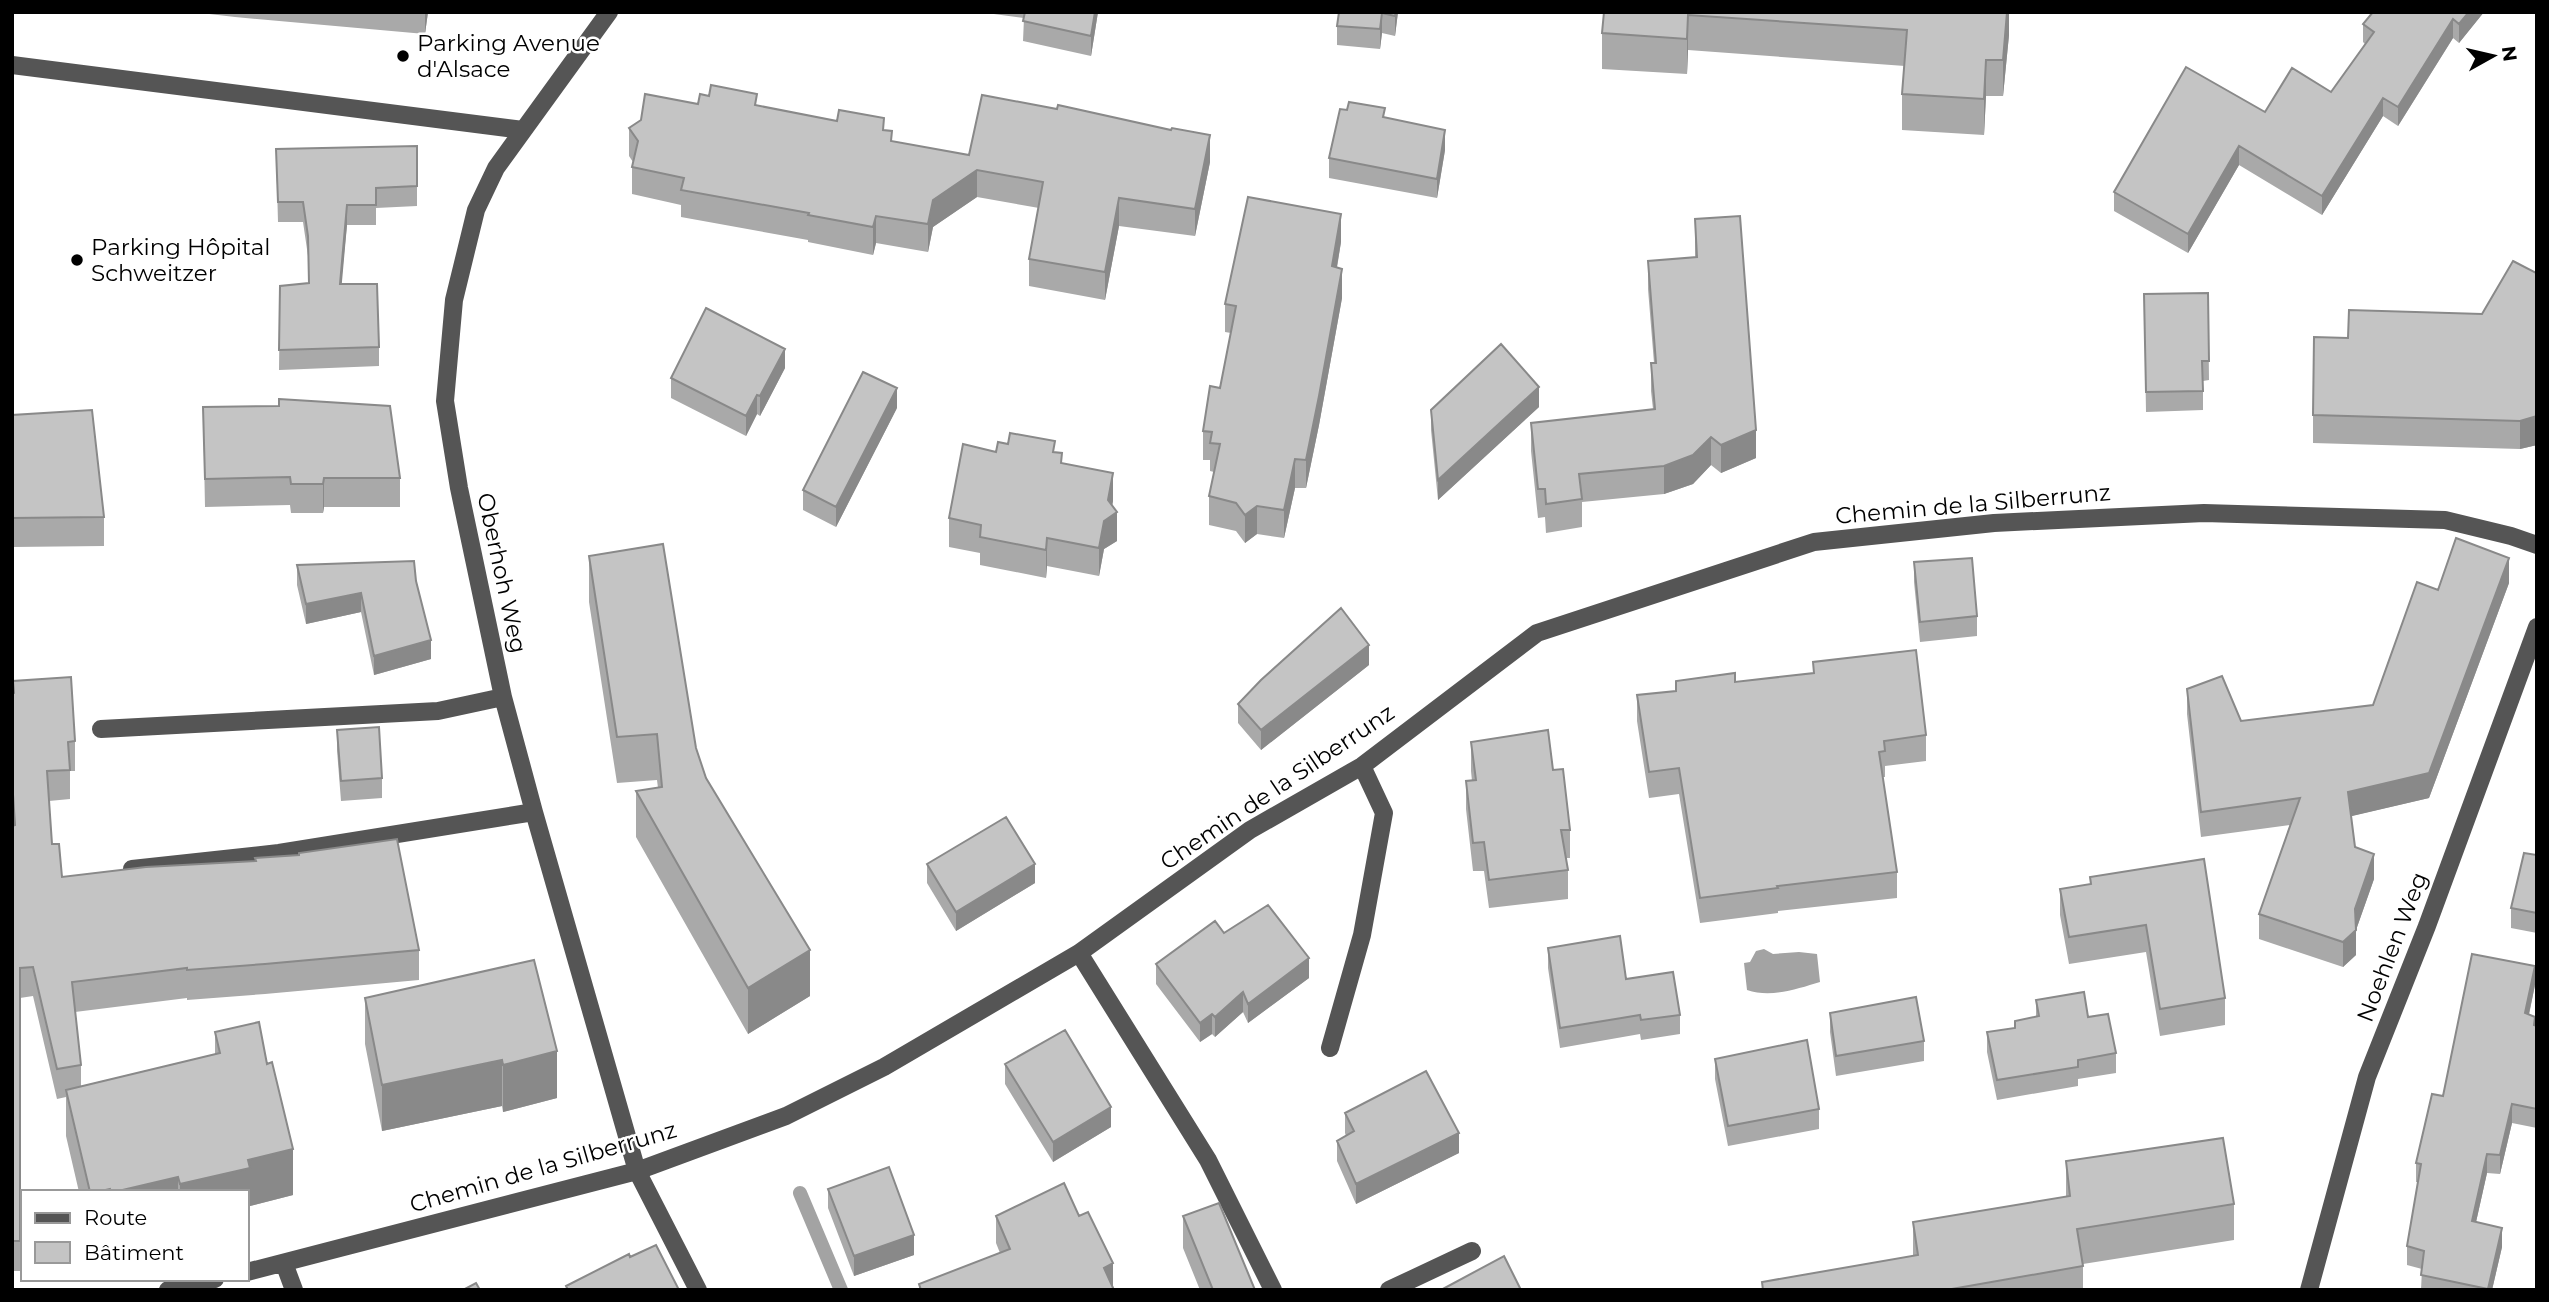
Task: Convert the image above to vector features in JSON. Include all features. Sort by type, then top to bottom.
[{"type":"street","name":"Oberhoh Weg","points":[[609,12],[496,168],[476,210],[454,300],[445,401],[459,488],[503,697],[534,812],[637,1171],[698,1290]]},
{"type":"street","points":[[12,65],[523,130]]},
{"type":"street","name":"Chemin de la Silberrunz","points":[[248,1272],[637,1171],[786,1116],[884,1067],[1079,953],[1250,830],[1362,766],[1537,633],[1814,542],[1994,523],[2204,513],[2445,520],[2537,545]]},
{"type":"street","name":"Noehlen Weg","points":[[2309,1290],[2367,1077],[2427,926],[2537,626]]},
{"type":"street","points":[[101,729],[438,710],[503,697]]},
{"type":"street","points":[[1330,1048],[1362,934],[1384,813],[1362,766]]},
{"type":"street","points":[[117,871],[279,853],[534,812]]},
{"type":"street","points":[[1079,953],[1208,1160],[1273,1290]]},
{"type":"street","points":[[1389,1290],[1472,1251]]},
{"type":"street","points":[[284,1264],[294,1290]]},
{"type":"street","points":[[168,1290],[206,1281]]},
{"type":"shaded area","points":[[1764,949],[1773,954],[1817,954],[1820,982],[1775,993],[1747,990],[1744,963],[1750,962],[1756,951]]},
{"type":"building","points":[[1025,12],[1095,12],[1091,36],[1023,21]]},
{"type":"building","points":[[1339,12],[1396,12],[1395,16],[1382,13],[1380,29],[1337,26]]},
{"type":"building","points":[[1604,12],[2007,12],[2003,60],[1986,60],[1984,99],[1902,94],[1907,30],[1688,15],[1687,39],[1602,33]]},
{"type":"building","points":[[2373,12],[2469,12],[2459,24],[2453,19],[2398,107],[2383,98],[2322,196],[2239,146],[2188,234],[2114,192],[2186,67],[2265,112],[2292,68],[2331,92],[2374,32],[2363,24]]},
{"type":"building","points":[[711,85],[757,94],[755,105],[837,121],[839,110],[884,118],[883,130],[892,131],[891,141],[969,155],[982,95],[1057,109],[1058,105],[1171,130],[1172,128],[1210,135],[1195,209],[1119,198],[1105,272],[1029,259],[1043,182],[977,170],[933,200],[928,224],[876,216],[873,227],[681,190],[684,178],[632,167],[638,141],[629,128],[641,120],[645,94],[698,104],[700,94],[709,96]]},
{"type":"building","points":[[1349,102],[1385,108],[1383,117],[1445,130],[1437,179],[1329,158],[1340,109],[1347,110]]},
{"type":"building","points":[[417,146],[417,186],[376,188],[376,205],[347,205],[340,284],[377,284],[379,347],[279,350],[280,286],[309,283],[308,236],[303,202],[278,202],[276,149]]},
{"type":"building","points":[[1248,197],[1341,214],[1332,266],[1342,269],[1306,460],[1295,459],[1284,510],[1257,506],[1245,515],[1236,503],[1209,496],[1220,444],[1210,443],[1212,432],[1203,431],[1210,386],[1220,388],[1236,306],[1225,304]]},
{"type":"building","points":[[1740,216],[1756,430],[1721,445],[1711,437],[1693,455],[1664,466],[1579,474],[1582,499],[1546,504],[1545,489],[1538,489],[1531,423],[1655,409],[1651,363],[1656,363],[1648,261],[1697,257],[1695,219]]},
{"type":"building","points":[[2513,261],[2536,273],[2537,271],[2537,416],[2520,421],[2313,415],[2314,337],[2348,338],[2349,310],[2482,314]]},
{"type":"building","points":[[2208,293],[2209,361],[2202,361],[2203,391],[2146,392],[2144,294]]},
{"type":"building","points":[[706,308],[785,349],[746,416],[671,378]]},
{"type":"building","points":[[1501,344],[1539,387],[1438,480],[1431,410]]},
{"type":"building","points":[[863,372],[897,388],[836,507],[803,490]]},
{"type":"building","points":[[279,399],[390,406],[400,478],[324,478],[323,484],[291,484],[290,477],[205,479],[203,407],[279,406]]},
{"type":"building","points":[[92,410],[104,517],[12,518],[12,415]]},
{"type":"building","points":[[1010,433],[1055,441],[1053,452],[1062,453],[1061,463],[1113,473],[1108,500],[1117,512],[1104,521],[1099,548],[1047,538],[1046,550],[980,537],[981,525],[949,518],[963,444],[996,452],[998,442],[1008,444]]},
{"type":"building","points":[[2456,538],[2509,558],[2429,773],[2348,792],[2355,847],[2374,854],[2355,909],[2356,930],[2343,942],[2259,914],[2300,798],[2201,812],[2187,689],[2222,676],[2241,721],[2373,705],[2417,582],[2438,590]]},
{"type":"building","points":[[663,544],[696,748],[706,778],[810,950],[748,988],[636,791],[662,787],[657,734],[617,737],[589,556]]},
{"type":"building","points":[[1972,558],[1977,616],[1920,622],[1914,562]]},
{"type":"building","points":[[414,561],[416,581],[431,640],[374,656],[361,593],[306,604],[297,565]]},
{"type":"building","points":[[1341,608],[1369,645],[1261,730],[1238,704]]},
{"type":"building","points":[[1916,650],[1926,735],[1884,741],[1885,751],[1879,752],[1897,872],[1700,898],[1679,768],[1649,772],[1637,695],[1676,691],[1676,681],[1735,673],[1735,682],[1814,673],[1813,662]]},
{"type":"building","points":[[71,677],[75,741],[68,742],[70,770],[47,771],[52,844],[59,844],[62,877],[146,867],[256,861],[255,858],[299,855],[397,839],[419,950],[187,968],[72,982],[81,1065],[57,1069],[33,967],[20,968],[20,1241],[12,1241],[12,826],[15,825],[12,779],[13,681]]},
{"type":"building","points":[[379,727],[382,778],[341,781],[337,730]]},
{"type":"building","points":[[1548,730],[1553,770],[1563,769],[1570,830],[1561,830],[1568,870],[1489,880],[1484,842],[1473,843],[1466,781],[1476,780],[1471,742]]},
{"type":"building","points":[[1006,817],[1035,864],[956,912],[927,864]]},
{"type":"building","points":[[2524,853],[2537,855],[2537,913],[2511,908]]},
{"type":"building","points":[[2204,859],[2225,998],[2160,1009],[2146,925],[2069,937],[2060,889],[2091,884],[2090,877]]},
{"type":"building","points":[[1268,905],[1309,958],[1248,1004],[1243,992],[1215,1017],[1212,1014],[1200,1023],[1156,964],[1215,921],[1224,933]]},
{"type":"building","points":[[1620,936],[1626,979],[1673,972],[1680,1015],[1641,1020],[1640,1015],[1560,1028],[1548,948]]},
{"type":"building","points":[[2472,954],[2535,966],[2525,1013],[2535,1017],[2534,1025],[2537,1026],[2537,1109],[2512,1104],[2500,1155],[2487,1154],[2472,1221],[2502,1228],[2488,1289],[2421,1275],[2424,1251],[2407,1246],[2421,1164],[2416,1163],[2432,1094],[2443,1096]]},
{"type":"building","points":[[534,960],[557,1051],[503,1065],[502,1060],[382,1085],[365,998]]},
{"type":"building","points":[[2084,992],[2088,1017],[2108,1014],[2116,1053],[2078,1060],[2078,1067],[1997,1080],[1987,1032],[2015,1028],[2015,1021],[2039,1016],[2036,1000]]},
{"type":"building","points":[[1916,997],[1924,1041],[1836,1056],[1830,1013]]},
{"type":"building","points":[[259,1022],[267,1064],[272,1062],[293,1149],[248,1160],[250,1168],[180,1184],[178,1177],[123,1190],[90,1190],[66,1090],[220,1053],[215,1032]]},
{"type":"building","points":[[1065,1030],[1111,1107],[1053,1142],[1005,1064]]},
{"type":"building","points":[[1807,1040],[1819,1109],[1728,1126],[1715,1059]]},
{"type":"building","points":[[1426,1071],[1459,1133],[1356,1184],[1337,1141],[1354,1131],[1345,1113]]},
{"type":"building","points":[[2223,1138],[2234,1204],[2077,1229],[2083,1266],[1946,1290],[1763,1290],[1762,1282],[1918,1255],[1913,1222],[2070,1196],[2066,1161]]},
{"type":"building","points":[[889,1167],[914,1235],[854,1256],[828,1189]]},
{"type":"building","points":[[1064,1183],[1079,1216],[1088,1212],[1113,1263],[1104,1268],[1114,1290],[921,1290],[919,1284],[1010,1249],[996,1216]]},
{"type":"building","points":[[1219,1203],[1255,1290],[1213,1290],[1183,1216]]},
{"type":"building","points":[[656,1245],[679,1290],[568,1290],[566,1286],[629,1254],[630,1257]]},
{"type":"building","points":[[1504,1256],[1521,1290],[1441,1290]]},
{"type":"building","points":[[476,1283],[480,1290],[463,1290]]},
{"type":"waterway","points":[[800,1193],[841,1290]]},
{"type":"place","name":"Parking Avenue d'Alsace","points":[[403,56]]},
{"type":"place","name":"Parking Hôpital Schweitzer","points":[[77,260]]}]
